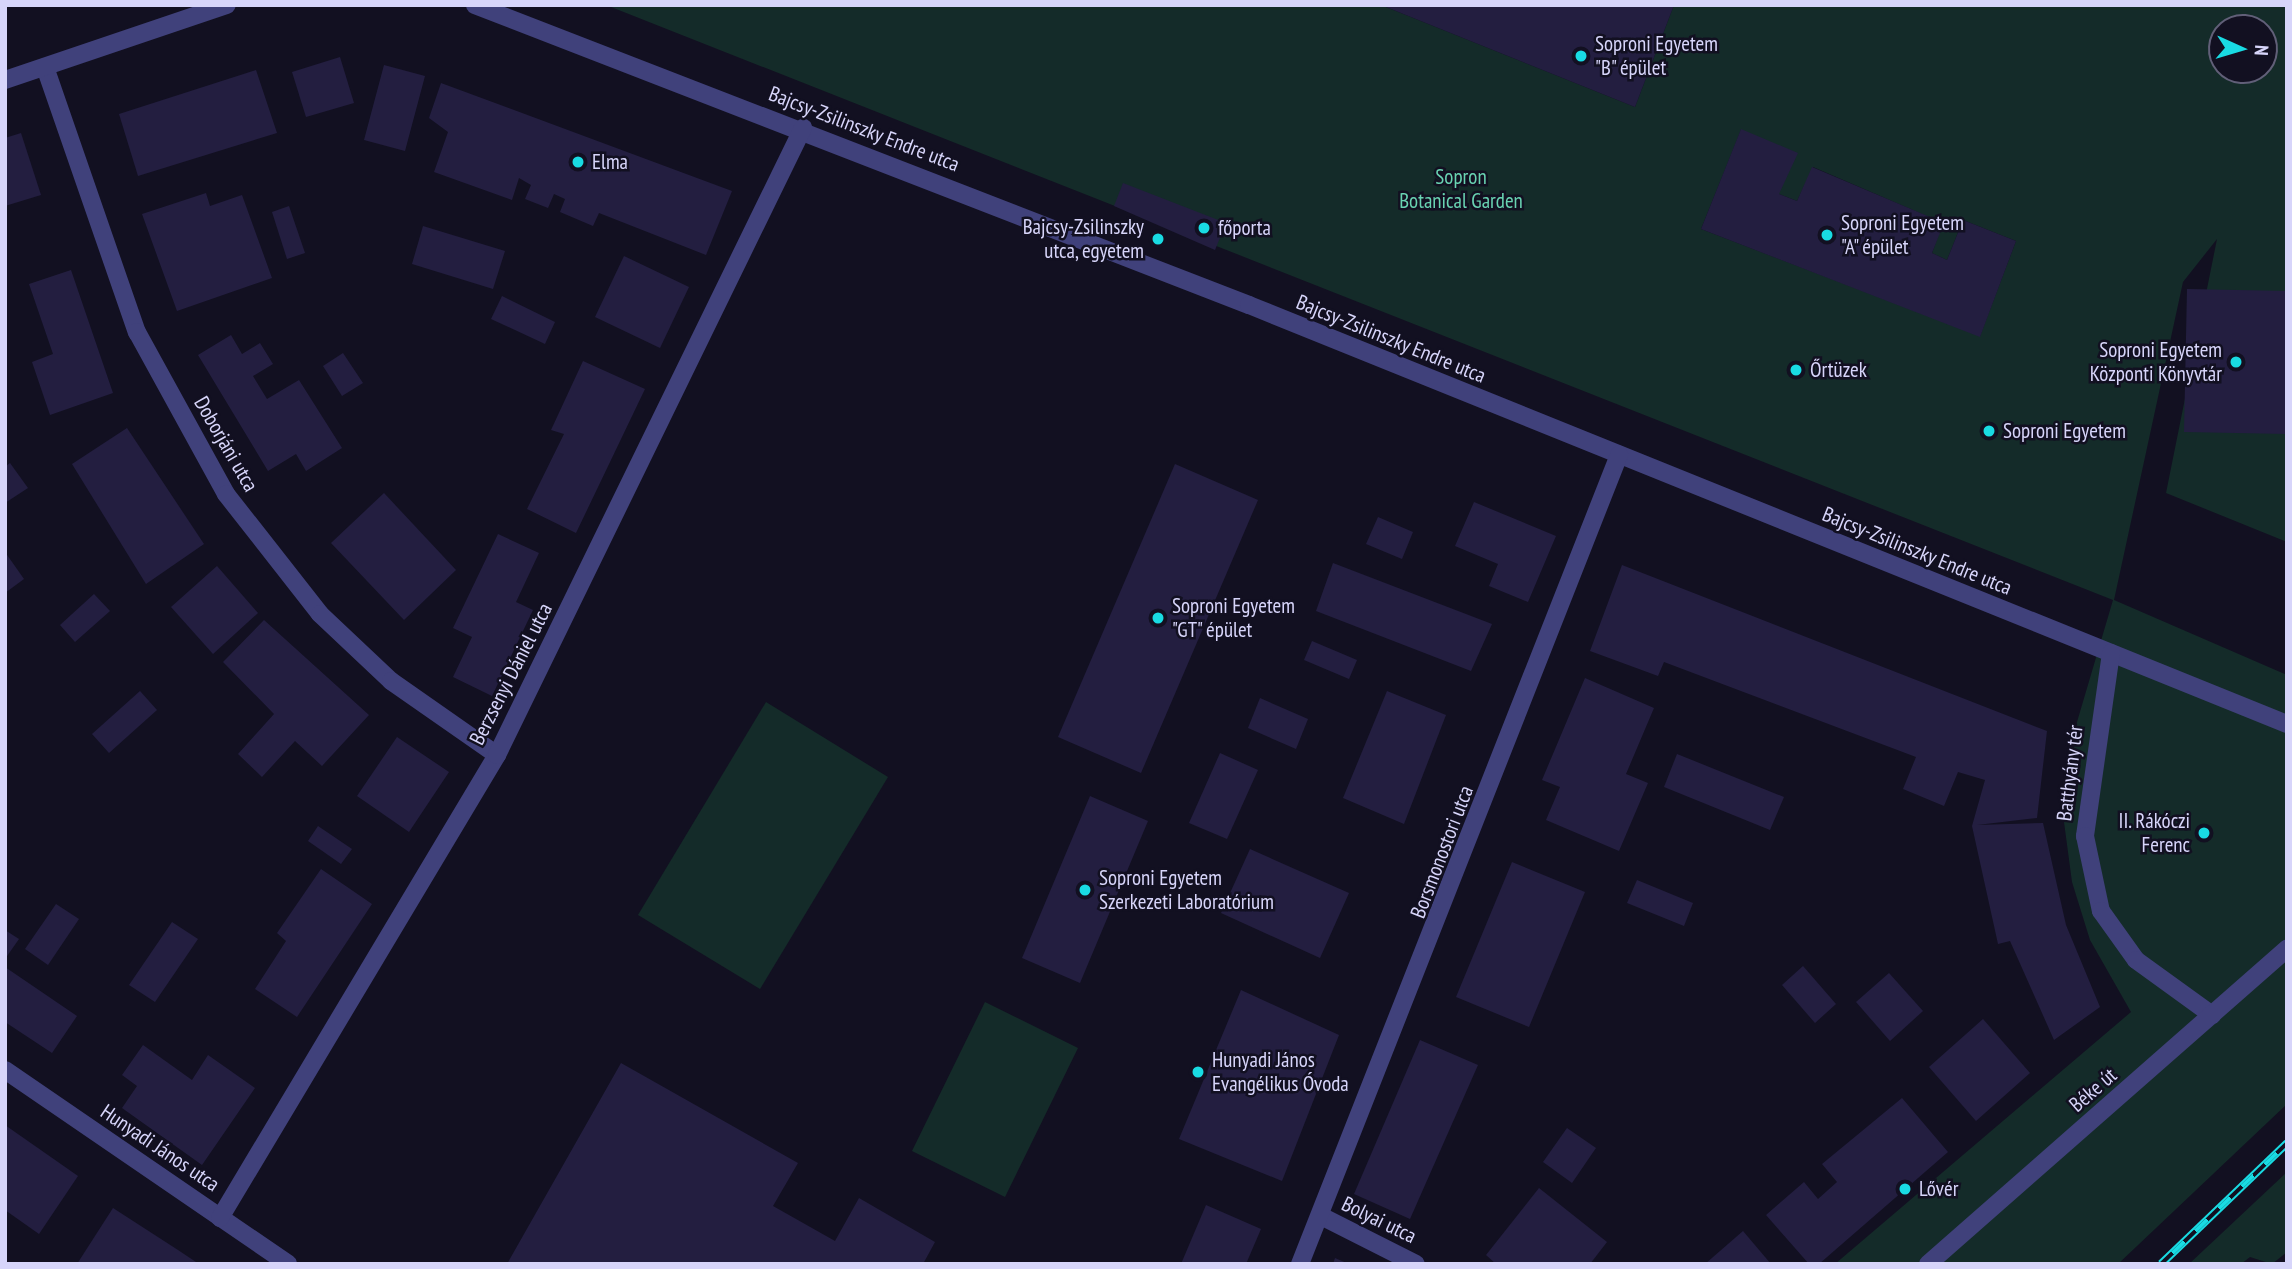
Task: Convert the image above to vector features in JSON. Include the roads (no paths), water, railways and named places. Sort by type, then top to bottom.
[{"type":"street","points":[[5,80],[226,5]]},
{"type":"street","name":"Bajcsy-Zsilinszky Endre utca","points":[[475,5],[803,128],[2286,724]]},
{"type":"street","name":"Doborjáni utca","points":[[45,67],[137,332],[226,494],[320,614],[391,681],[497,755]]},
{"type":"street","name":"Berzsenyi Dániel utca","points":[[220,1218],[497,755],[803,128]]},
{"type":"street","name":"Borsmonostori utca","points":[[1300,1264],[1619,455]]},
{"type":"street","name":"Batthyány tér","points":[[2111,653],[2085,836],[2101,911],[2136,960],[2212,1015]]},
{"type":"street","name":"Béke út","points":[[1928,1264],[2287,949]]},
{"type":"street","name":"Hunyadi János utca","points":[[5,1070],[288,1264]]},
{"type":"street","name":"Bolyai utca","points":[[1321,1216],[1416,1264]]},
{"type":"railway","points":[[2161,1264],[2287,1143]]},
{"type":"place","name":"Soproni Egyetem \"B\" épület","points":[[1581,56]]},
{"type":"place","name":"Elma","points":[[578,162]]},
{"type":"place","name":"főporta","points":[[1204,228]]},
{"type":"place","name":"Soproni Egyetem \"A\" épület","points":[[1827,235]]},
{"type":"place","name":"Bajcsy-Zsilinszky utca, egyetem","points":[[1158,239]]},
{"type":"place","name":"Soproni Egyetem Központi Könyvtár","points":[[2236,362]]},
{"type":"place","name":"Őrtüzek","points":[[1796,370]]},
{"type":"place","name":"Soproni Egyetem","points":[[1989,431]]},
{"type":"place","name":"Soproni Egyetem \"GT\" épület","points":[[1158,618]]},
{"type":"place","name":"II. Rákóczi Ferenc","points":[[2204,833]]},
{"type":"place","name":"Soproni Egyetem Szerkezeti Laboratórium","points":[[1085,890]]},
{"type":"place","name":"Hunyadi János Evangélikus Óvoda","points":[[1198,1072]]},
{"type":"place","name":"Lővér","points":[[1905,1189]]},
{"type":"park label","name":"Sopron Botanical Garden","points":[[1461,189]]}]
